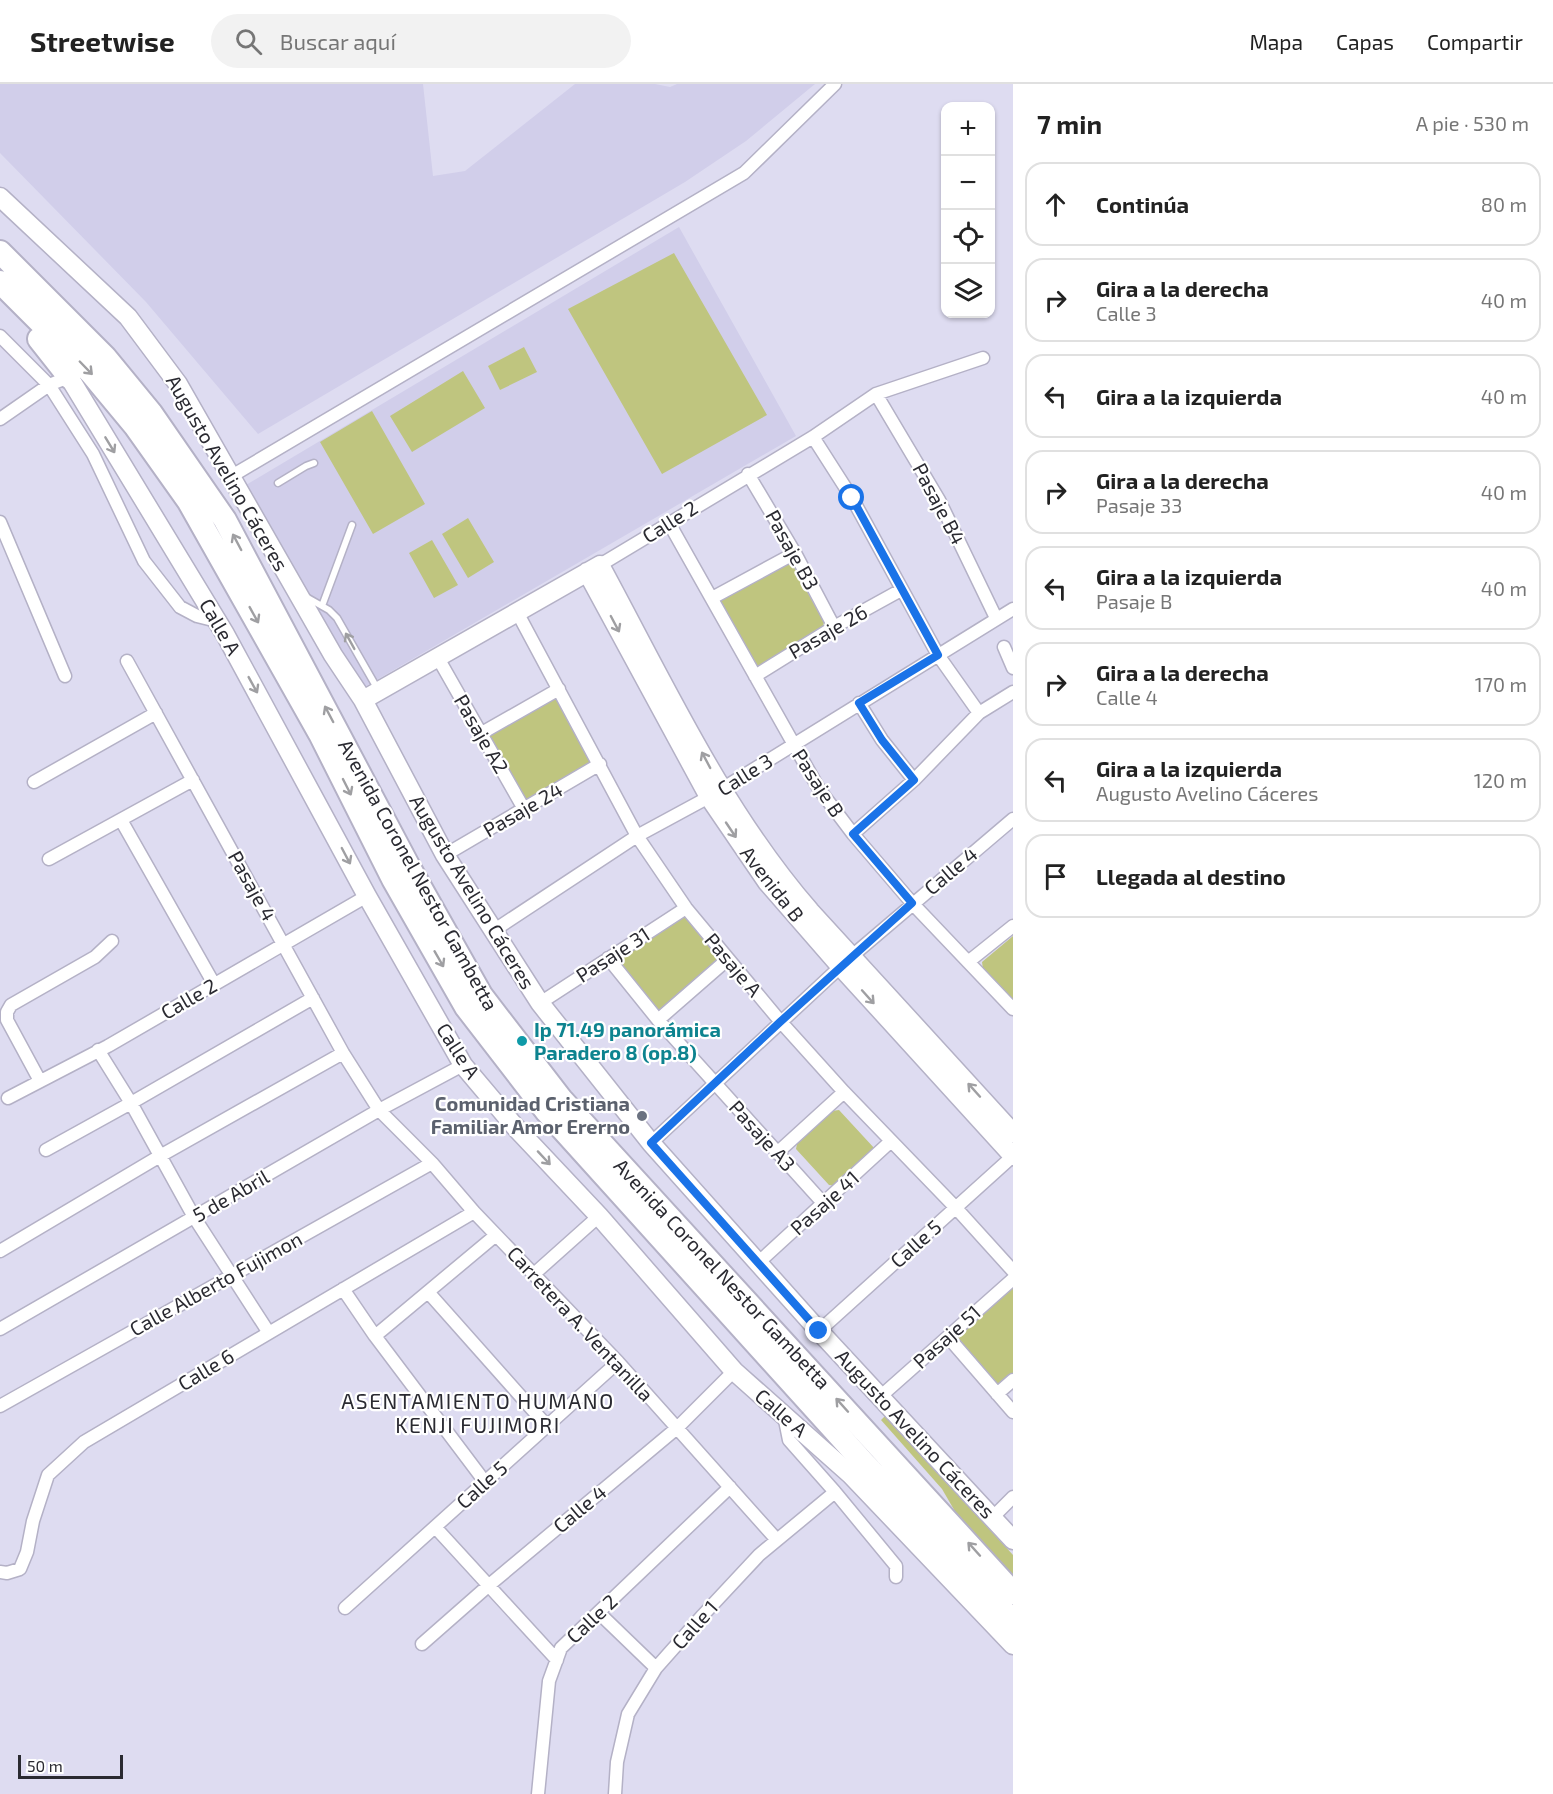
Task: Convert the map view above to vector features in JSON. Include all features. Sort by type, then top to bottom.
[{"type":"highway","name":"Avenida Coronel Nestor Gambetta","points":[[0,252],[105,357],[151,413],[225,520],[410,869],[481,995],[561,1099],[1013,1593]]},
{"type":"highway","name":"Avenida Coronel Nestor Gambetta","points":[[0,283],[91,373],[135,426],[189,502],[320,734],[393,879],[466,1007],[547,1112],[864,1462],[1013,1621]]},
{"type":"highway","points":[[0,283],[59,381]]},
{"type":"street","points":[[230,477],[744,173],[835,84]]},
{"type":"street","name":"Augusto Avelino Cáceres","points":[[0,197],[128,317],[178,384],[296,591],[363,700],[446,855],[540,1003],[651,1143],[819,1331],[1013,1540]]},
{"type":"street","points":[[0,336],[59,381],[144,561],[180,607],[197,616],[217,621]]},
{"type":"street","name":"Calle 2","points":[[363,700],[594,569],[748,474],[813,437],[876,394],[983,358]]},
{"type":"street","points":[[0,419],[59,381]]},
{"type":"street","name":"Calle A","points":[[59,381],[217,621],[367,896],[463,1065],[517,1129],[598,1216],[734,1371],[851,1475],[1013,1645]]},
{"type":"street","name":"Pasaje B4","points":[[876,394],[939,500],[996,618]]},
{"type":"street","points":[[813,437],[852,498],[938,655],[979,713]]},
{"type":"street","name":"Pasaje B3","points":[[748,474],[795,553],[834,627]]},
{"type":"street","points":[[0,522],[65,676]]},
{"type":"street","name":"Pasaje B","points":[[669,523],[819,789],[853,834],[912,903],[1013,1009]]},
{"type":"street","points":[[712,598],[795,553]]},
{"type":"street","name":"Avenida B","points":[[594,569],[715,793],[767,882],[847,961],[1013,1133]]},
{"type":"street","name":"Pasaje 26","points":[[755,676],[834,627],[901,590]]},
{"type":"street","name":"Calle 3","points":[[493,931],[637,836],[715,793],[1013,609]]},
{"type":"street","name":"Pasaje A","points":[[517,612],[637,836],[686,908],[780,1022],[1013,1271]]},
{"type":"street","points":[[1004,647],[1013,668]]},
{"type":"street","name":"Pasaje A2","points":[[438,658],[524,809]]},
{"type":"street","name":"Pasaje 4","points":[[127,661],[343,1053],[379,1110]]},
{"type":"street","points":[[480,734],[559,689]]},
{"type":"street","points":[[853,834],[914,780],[979,713],[1013,692]]},
{"type":"street","points":[[859,703],[882,740],[914,780]]},
{"type":"street","points":[[34,782],[156,713]]},
{"type":"street","name":"Pasaje 24","points":[[446,855],[600,764]]},
{"type":"street","points":[[49,859],[193,780]]},
{"type":"street","name":"Calle 4","points":[[651,1143],[847,961],[912,903],[1013,819]]},
{"type":"street","points":[[121,820],[214,984]]},
{"type":"street","name":"Calle 2","points":[[8,1098],[98,1050],[367,896]]},
{"type":"street","name":"Pasaje 31","points":[[540,1003],[686,908]]},
{"type":"street","points":[[968,962],[1013,926]]},
{"type":"street","points":[[40,1080],[7,1020],[7,1012],[11,1005],[94,957],[111,941]]},
{"type":"street","name":"Pasaje A3","points":[[608,958],[658,1020],[824,1204]]},
{"type":"street","points":[[658,1020],[728,959]]},
{"type":"street","name":"Avenida B","points":[[847,961],[1013,1156]]},
{"type":"street","points":[[46,1150],[131,1104],[313,998]]},
{"type":"street","points":[[98,1050],[194,1217],[269,1333]]},
{"type":"street","points":[[0,1251],[160,1156],[343,1053]]},
{"type":"street","name":"5 de Abril","points":[[0,1329],[379,1110],[463,1065]]},
{"type":"street","points":[[777,1153],[844,1092]]},
{"type":"street","name":"Carretera A. Ventanilla","points":[[379,1110],[432,1162],[474,1212],[618,1362],[777,1540]]},
{"type":"street","name":"Pasaje 41","points":[[759,1262],[890,1142]]},
{"type":"street","name":"Calle 5","points":[[819,1331],[1013,1156]]},
{"type":"street","name":"Calle Alberto Fujimon","points":[[0,1406],[432,1162]]},
{"type":"street","name":"Calle 6","points":[[0,1572],[7,1573],[20,1569],[27,1552],[33,1521],[48,1475],[84,1442],[474,1212]]},
{"type":"street","points":[[534,1274],[598,1216]]},
{"type":"street","points":[[375,1336],[496,1235]]},
{"type":"street","name":"Pasaje 51","points":[[881,1396],[1013,1279]]},
{"type":"street","points":[[343,1289],[375,1336],[485,1482]]},
{"type":"street","points":[[428,1292],[547,1426]]},
{"type":"street","points":[[948,1337],[1013,1412]]},
{"type":"street","name":"Calle 5","points":[[345,1608],[618,1362]]},
{"type":"street","name":"Calle 4","points":[[422,1644],[677,1428],[734,1371]]},
{"type":"street","points":[[997,1394],[1013,1380]]},
{"type":"street","points":[[784,1415],[789,1440],[836,1492],[896,1566],[896,1577]]},
{"type":"street","name":"Calle 2","points":[[538,1794],[549,1681],[561,1648],[730,1487]]},
{"type":"street","name":"Calle 1","points":[[615,1794],[617,1762],[628,1714],[656,1668],[759,1555],[836,1492]]},
{"type":"street","points":[[992,1518],[1013,1497]]},
{"type":"street","points":[[435,1527],[557,1660]]},
{"type":"street","points":[[599,1613],[656,1668]]},
{"type":"lane","points":[[278,483],[314,463]]},
{"type":"lane","points":[[322,606],[352,525]]},
{"type":"lane","points":[[296,591],[337,618],[379,692]]},
{"type":"shaded area","points":[[0,84],[423,84],[433,176],[465,171],[575,84],[655,84],[670,87],[677,84],[815,84],[746,141],[685,182],[258,434],[146,302],[0,153]]},
{"type":"shaded area","points":[[679,227],[796,436],[361,689],[246,485]]},
{"type":"green space","points":[[674,253],[767,415],[662,474],[568,309]]},
{"type":"green space","points":[[524,347],[537,372],[500,390],[488,366]]},
{"type":"green space","points":[[463,371],[485,408],[412,452],[390,416]]},
{"type":"green space","points":[[372,411],[425,504],[373,534],[320,442]]},
{"type":"green space","points":[[468,518],[494,562],[468,578],[442,534]]},
{"type":"green space","points":[[432,540],[458,585],[434,598],[409,553]]},
{"type":"green space","points":[[788,563],[792,564],[824,622],[823,627],[758,667],[754,666],[719,601]]},
{"type":"green space","points":[[553,698],[559,701],[592,757],[589,765],[527,801],[523,799],[489,739],[492,731]]},
{"type":"green space","points":[[682,914],[722,960],[660,1012],[655,1010],[615,960]]},
{"type":"green space","points":[[1013,936],[1013,1002],[983,969],[982,962]]},
{"type":"green space","points":[[839,1110],[875,1149],[836,1186],[829,1185],[796,1149],[797,1144],[832,1111]]},
{"type":"green space","points":[[1013,1287],[1013,1374],[1001,1384],[997,1383],[955,1339],[958,1333]]},
{"type":"green space","points":[[886,1415],[1013,1555],[1013,1578],[960,1520],[942,1489],[881,1420]]},
{"type":"place","name":"Ip 71.49 panorámica Paradero 8 (op.8)","points":[[522,1041]]},
{"type":"place","name":"Comunidad Cristiana Familiar Amor Ererno","points":[[642,1116]]},
{"type":"district","name":"ASENTAMIENTO HUMANO KENJI FUJIMORI","points":[[478,1414]]},
{"type":"route","points":[[819,1331],[651,1143],[912,903],[853,834],[914,780],[882,740],[859,703],[938,655],[852,498]]}]
